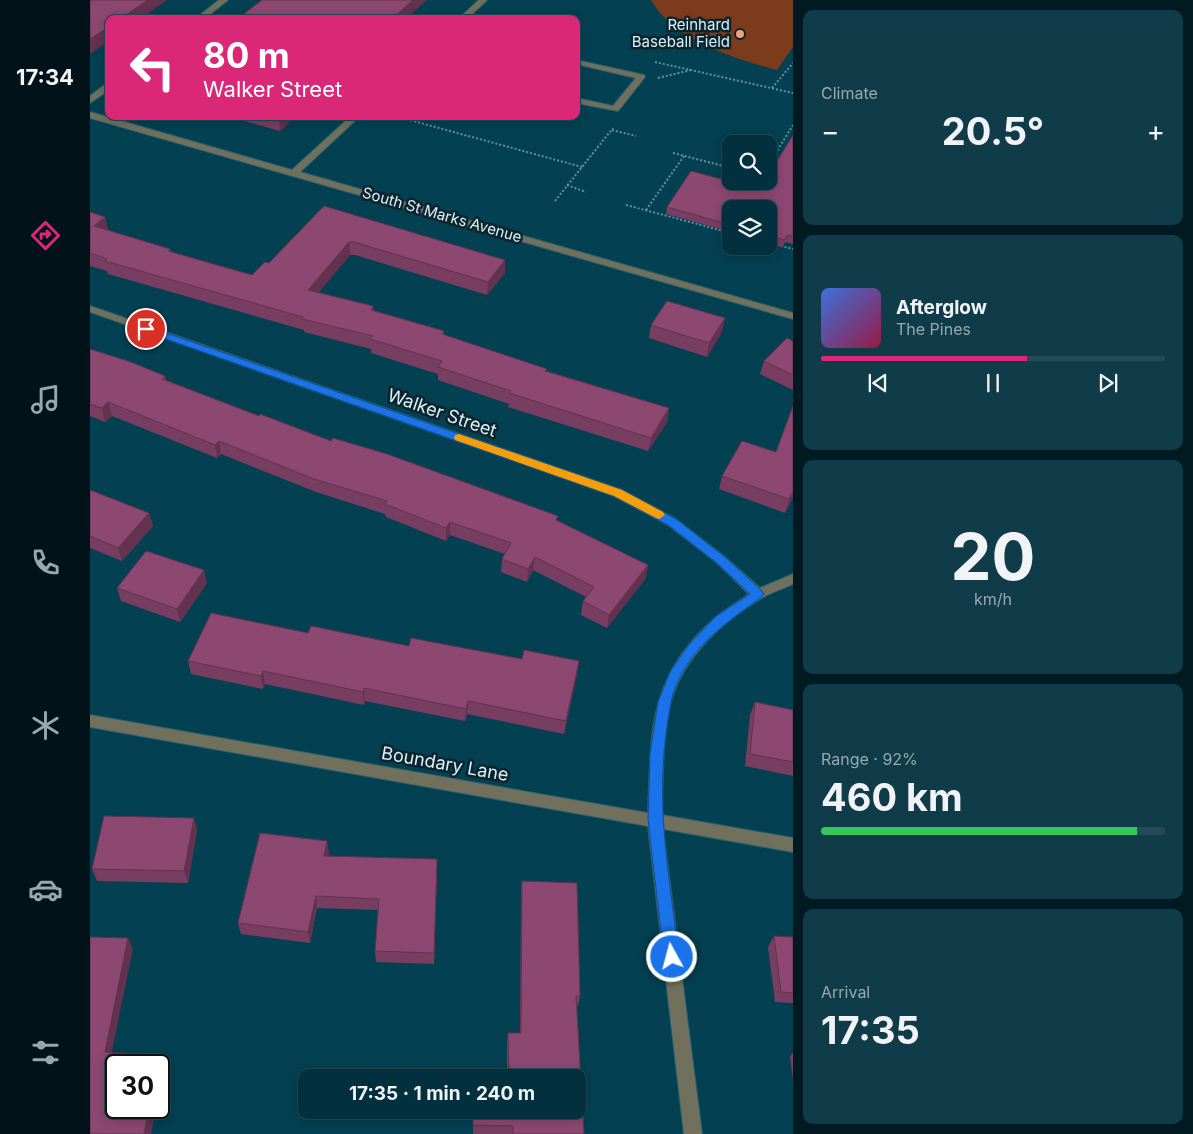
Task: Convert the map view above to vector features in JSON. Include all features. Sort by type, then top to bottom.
[{"type":"street","points":[[204,15],[224,0]]},
{"type":"street","points":[[466,15],[483,0]]},
{"type":"street","points":[[580,63],[641,77],[615,109],[580,101]]},
{"type":"street","points":[[90,100],[105,89]]},
{"type":"street","name":"South St Marks Avenue","points":[[90,115],[105,119]]},
{"type":"street","name":"South St Marks Avenue","points":[[108,120],[793,316]]},
{"type":"street","points":[[294,173],[352,120]]},
{"type":"street","name":"Walker Street","points":[[90,309],[618,493],[672,522],[721,560],[758,594]]},
{"type":"street","points":[[693,1134],[655,820],[658,745],[664,702],[674,676],[692,650],[720,621],[758,594],[793,579]]},
{"type":"street","name":"Boundary Lane","points":[[90,721],[793,844]]},
{"type":"path","points":[[653,61],[793,93]]},
{"type":"path","points":[[772,88],[793,63]]},
{"type":"path","points":[[405,120],[582,167]]},
{"type":"path","points":[[777,151],[793,125]]},
{"type":"path","points":[[672,153],[722,166]]},
{"type":"path","points":[[646,210],[684,156]]},
{"type":"path","points":[[567,185],[586,192]]},
{"type":"path","points":[[626,205],[722,231]]},
{"type":"path","points":[[777,245],[793,250]]},
{"type":"shaded area","name":"Reinhard Baseball Field","points":[[651,0],[793,0],[793,47],[777,70],[724,54],[689,37],[674,26],[661,14]]},
{"type":"building","points":[[90,0],[148,0],[126,15],[105,15],[105,30],[90,39]]},
{"type":"building","points":[[262,0],[413,0],[396,15],[242,15]]},
{"type":"building","points":[[793,135],[793,236],[787,235],[784,240],[777,238],[777,200],[722,200],[722,222],[667,207],[691,171],[722,179],[722,190],[777,190],[777,161]]},
{"type":"building","points":[[324,206],[505,260],[488,282],[349,242],[308,290],[373,306],[371,310],[444,331],[442,334],[547,369],[545,371],[669,408],[651,438],[509,393],[511,391],[438,367],[442,361],[370,339],[373,336],[302,319],[303,317],[105,261],[107,259],[90,253],[90,212],[105,217],[94,226],[170,249],[168,251],[252,275],[265,262],[269,263]]},
{"type":"building","points":[[667,301],[725,318],[709,343],[651,325]]},
{"type":"building","points":[[787,338],[793,341],[793,375],[764,361]]},
{"type":"building","points":[[90,349],[131,362],[165,376],[162,379],[259,416],[260,414],[331,441],[333,438],[387,454],[558,516],[556,520],[648,565],[609,615],[583,601],[594,587],[535,557],[528,569],[502,559],[511,543],[450,522],[446,528],[385,504],[387,501],[314,479],[219,441],[215,445],[108,402],[102,408],[90,404]]},
{"type":"building","points":[[793,406],[793,492],[789,499],[722,476],[742,441],[776,452]]},
{"type":"building","points":[[90,490],[149,513],[118,548],[90,536]]},
{"type":"building","points":[[146,551],[204,570],[177,609],[117,588]]},
{"type":"building","points":[[211,613],[308,633],[311,626],[409,646],[411,638],[522,659],[524,650],[579,661],[566,721],[468,701],[466,709],[364,688],[363,692],[263,671],[261,676],[188,661]]},
{"type":"building","points":[[755,702],[793,710],[793,762],[750,754]]},
{"type":"building","points":[[104,816],[194,818],[184,871],[92,869]]},
{"type":"building","points":[[260,833],[327,841],[324,856],[437,859],[434,953],[375,951],[379,899],[316,896],[308,932],[238,923]]},
{"type":"building","points":[[522,881],[577,883],[580,996],[576,996],[580,1069],[509,1069],[508,1033],[521,1033]]},
{"type":"building","points":[[774,936],[793,937],[793,993],[781,992]]},
{"type":"building","points":[[90,937],[128,938],[105,1052],[142,1054],[105,1054],[105,1119],[147,1119],[144,1134],[90,1134]]},
{"type":"building","points":[[473,1119],[583,1119],[584,1134],[513,1134],[513,1126],[473,1125]]},
{"type":"slow traffic","points":[[459,438],[618,493],[659,515]]},
{"type":"place","name":"Reinhard Baseball Field","points":[[740,34]]},
{"type":"route","points":[[146,329],[618,493],[672,522],[721,560],[758,594],[720,621],[692,650],[674,676],[664,702],[657,754],[655,820],[672,957]]}]
